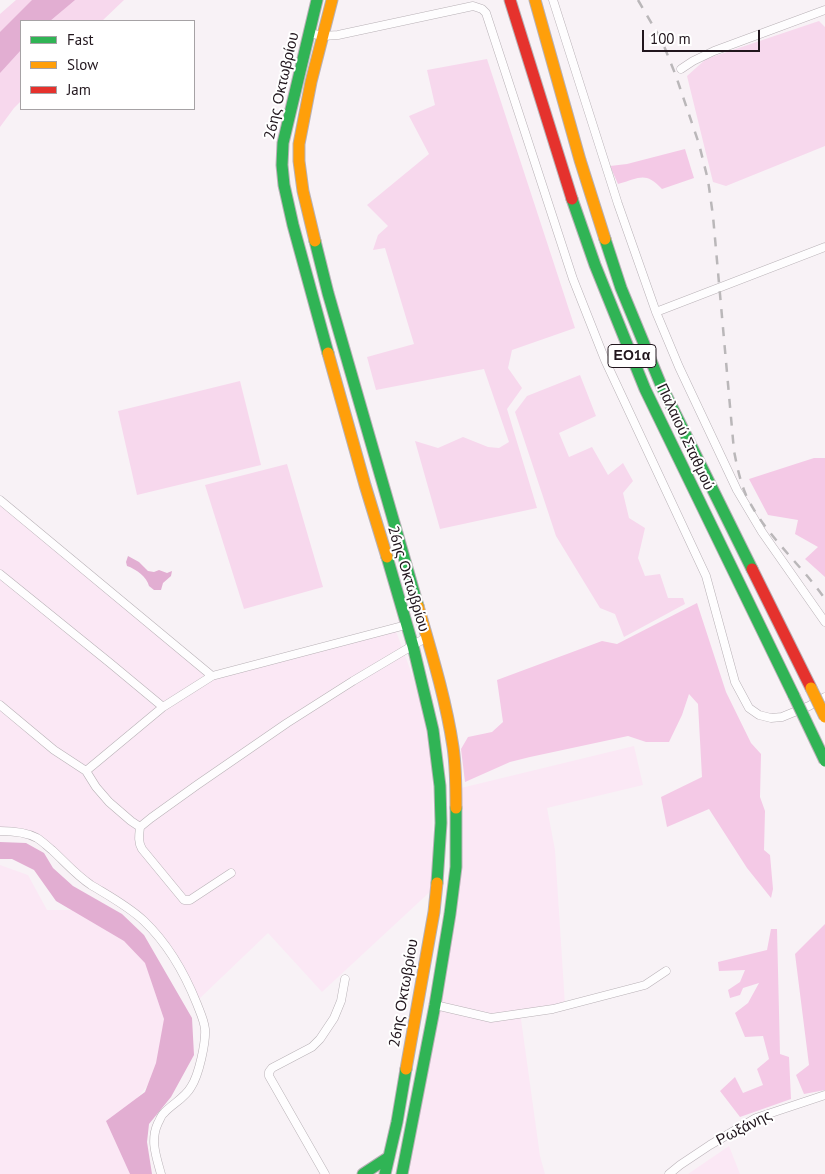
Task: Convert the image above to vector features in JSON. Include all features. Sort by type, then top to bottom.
[{"type":"main road","name":"26ης Οκτωβρίου","points":[[317,0],[283,143],[282,165],[284,185],[362,476],[413,646],[435,740],[440,786],[441,823],[434,912],[397,1122],[385,1174]]},
{"type":"main road","name":"26ης Οκτωβρίου","points":[[332,0],[300,134],[299,161],[303,192],[328,293],[427,637],[453,748],[456,786],[456,867],[450,914],[435,1005],[402,1174]]},
{"type":"main road","name":"Παλαιού Σταθμού","points":[[510,0],[594,265],[645,390],[825,761]]},
{"type":"main road","name":"Παλαιού Σταθμού","points":[[536,0],[580,160],[621,288],[662,385],[825,717]]},
{"type":"main road","points":[[363,1174],[389,1157]]},
{"type":"street","points":[[554,0],[618,204],[656,312],[679,368],[737,490],[762,532],[825,622]]},
{"type":"street","points":[[309,33],[323,36],[338,36],[473,6],[486,12],[573,279],[605,360],[706,576],[735,682],[749,708],[759,716],[782,717],[825,697]]},
{"type":"street","points":[[681,69],[708,53],[825,10]]},
{"type":"street","points":[[656,312],[825,247]]},
{"type":"street","points":[[0,500],[212,676]]},
{"type":"street","points":[[0,574],[163,707]]},
{"type":"street","points":[[86,771],[163,707],[212,676],[406,624]]},
{"type":"street","points":[[231,873],[190,900],[184,900],[142,849],[139,839],[140,827],[287,723],[427,637]]},
{"type":"street","points":[[0,705],[54,750],[86,771],[108,802],[140,827]]},
{"type":"street","points":[[0,831],[22,833],[45,843],[83,879],[120,902],[142,919],[175,960],[193,995],[205,1028],[205,1041],[200,1064],[191,1087],[177,1103],[163,1114],[156,1127],[154,1138],[161,1174]]},
{"type":"street","points":[[435,1005],[491,1018],[554,1009],[645,985],[666,971]]},
{"type":"street","points":[[326,1174],[268,1074],[272,1068],[312,1047],[320,1039],[334,1018],[341,1001],[346,979]]},
{"type":"street","name":"Ρωξάνης","points":[[669,1174],[718,1140],[756,1118],[825,1094]]},
{"type":"street","points":[[680,1165],[684,1174]]},
{"type":"shaded area","points":[[16,0],[124,0],[103,20],[20,20],[20,102],[0,127],[0,14]]},
{"type":"shaded area","points":[[32,0],[75,0],[51,20],[20,20],[20,51],[0,73],[0,32]]},
{"type":"shaded area","points":[[819,21],[825,27],[825,146],[726,186],[713,182],[687,76],[706,59]]},
{"type":"shaded area","points":[[487,59],[575,328],[512,350],[508,368],[522,388],[507,409],[537,508],[440,529],[415,441],[438,448],[463,437],[488,447],[499,448],[509,442],[484,369],[376,390],[367,357],[414,344],[385,248],[373,250],[378,235],[388,226],[367,205],[429,154],[409,116],[435,105],[427,70]]},
{"type":"shaded area","points":[[685,149],[694,178],[662,189],[656,183],[646,178],[637,178],[618,184],[610,166],[627,164]]},
{"type":"shaded area","points":[[580,375],[596,416],[559,433],[569,457],[592,447],[608,475],[623,463],[633,481],[623,493],[629,518],[645,528],[638,558],[645,576],[660,574],[668,598],[683,598],[685,604],[624,637],[615,614],[600,608],[556,536],[515,412],[527,396]]},
{"type":"shaded area","points":[[240,381],[261,465],[137,495],[118,411]]},
{"type":"shaded area","points":[[814,458],[825,458],[825,577],[805,559],[818,547],[795,534],[798,520],[768,515],[749,479]]},
{"type":"shaded area","points":[[287,464],[323,587],[244,609],[205,485]]},
{"type":"shaded area","points":[[0,500],[212,676],[396,631],[425,710],[432,768],[433,889],[322,992],[268,933],[198,1000],[165,942],[44,843],[15,831],[0,831]]},
{"type":"shaded area","points":[[128,556],[139,562],[148,571],[154,572],[159,570],[167,573],[172,571],[171,576],[163,583],[161,590],[154,590],[141,574],[127,566]]},
{"type":"shaded area","points":[[697,603],[726,692],[751,743],[761,754],[760,797],[765,811],[764,850],[770,855],[773,889],[771,898],[747,868],[709,809],[667,827],[661,797],[702,777],[698,704],[689,694],[682,715],[669,742],[646,742],[628,736],[510,762],[465,782],[461,749],[468,737],[492,732],[503,722],[497,680],[602,641],[617,644]]},
{"type":"shaded area","points":[[634,746],[643,785],[547,808],[555,850],[565,1005],[520,1012],[540,1156],[545,1174],[409,1174],[457,911],[462,867],[463,812],[461,788]]},
{"type":"shaded area","points":[[0,842],[26,843],[44,853],[53,868],[73,886],[122,914],[144,935],[192,1018],[194,1055],[171,1097],[149,1124],[147,1142],[152,1174],[130,1174],[106,1121],[145,1092],[156,1063],[164,1019],[145,963],[124,941],[56,901],[34,870],[12,859],[0,859]]},
{"type":"shaded area","points":[[0,865],[28,875],[47,910],[90,910],[124,934],[155,971],[177,1025],[157,1073],[125,1114],[144,1174],[0,1174]]},
{"type":"shaded area","points":[[825,924],[825,1090],[804,1094],[796,1075],[809,1065],[795,954]]},
{"type":"shaded area","points":[[771,929],[777,929],[780,1054],[789,1057],[791,1099],[740,1117],[720,1091],[735,1077],[743,1093],[763,1085],[757,1069],[769,1059],[763,1036],[745,1037],[735,1013],[748,1003],[759,983],[743,988],[740,995],[730,998],[728,990],[740,982],[745,970],[719,971],[718,962],[767,950]]},
{"type":"shaded area","points":[[729,1146],[740,1174],[688,1174]]},
{"type":"railway","points":[[638,0],[662,41],[676,76],[699,144],[708,180],[713,216],[734,451],[742,484],[746,495],[763,523],[825,599]]},
{"type":"traffic: fast","points":[[317,0],[283,143],[282,165],[284,185],[293,225],[328,353]]},
{"type":"traffic: fast","points":[[572,199],[595,265],[645,389],[794,696]]},
{"type":"traffic: fast","points":[[605,239],[621,288],[661,385],[752,569]]},
{"type":"traffic: fast","points":[[315,241],[328,293],[418,606]]},
{"type":"traffic: fast","points":[[387,557],[413,646],[433,730],[440,786],[441,823],[437,883]]},
{"type":"traffic: fast","points":[[794,696],[825,761]]},
{"type":"traffic: fast","points":[[402,1174],[435,1005],[450,914],[456,867],[456,808]]},
{"type":"traffic: fast","points":[[385,1174],[397,1122],[406,1069]]},
{"type":"traffic: fast","points":[[363,1174],[389,1157]]},
{"type":"traffic: slow","points":[[315,241],[303,191],[299,144],[311,82],[332,0]]},
{"type":"traffic: slow","points":[[535,0],[580,160],[605,239]]},
{"type":"traffic: slow","points":[[328,353],[387,557]]},
{"type":"traffic: slow","points":[[418,606],[438,676],[450,729],[455,762],[456,808]]},
{"type":"traffic: slow","points":[[811,688],[825,717]]},
{"type":"traffic: slow","points":[[406,1069],[434,912],[437,883]]},
{"type":"traffic: jam","points":[[510,0],[572,199]]},
{"type":"traffic: jam","points":[[752,569],[811,688]]}]
